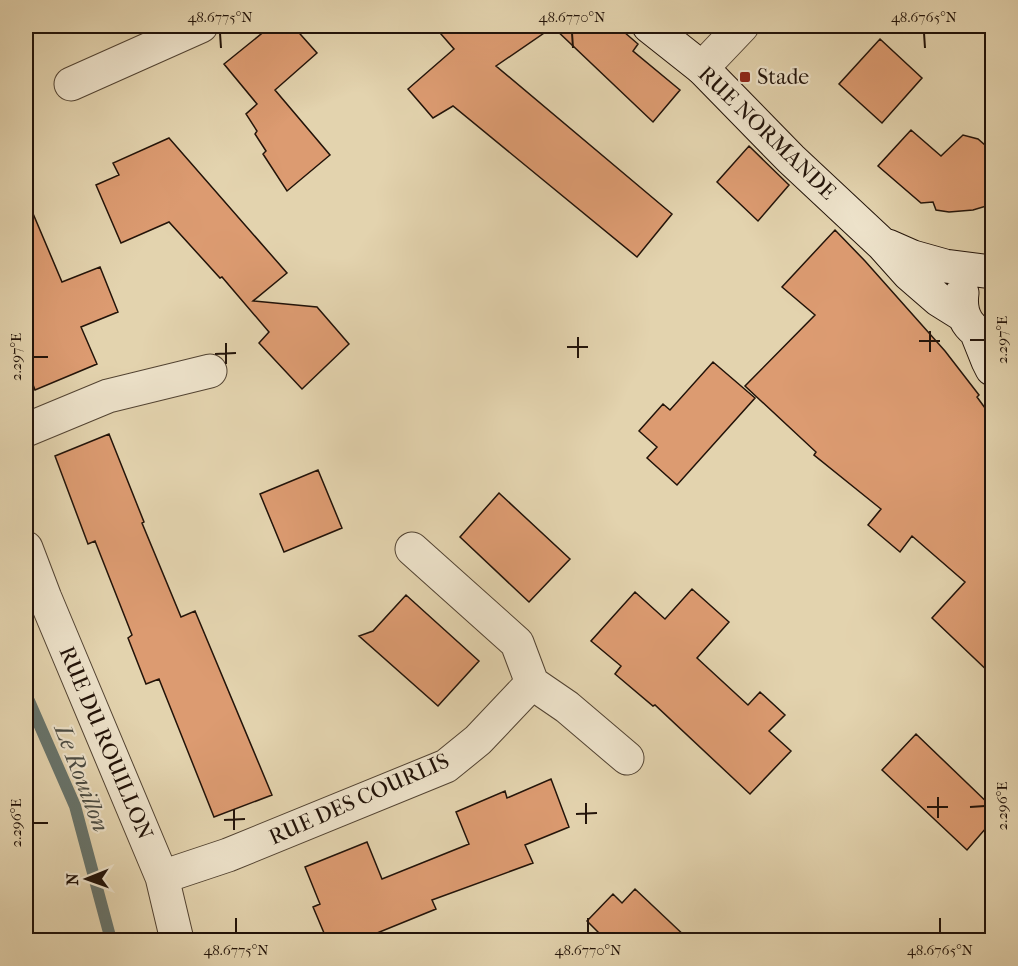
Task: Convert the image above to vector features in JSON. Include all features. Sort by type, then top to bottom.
[{"type":"street","points":[[71,84],[201,26]]},
{"type":"street","name":"RUE NORMANDE","points":[[649,26],[702,68],[792,159],[883,244],[909,274],[939,300],[977,327]]},
{"type":"street","points":[[702,68],[742,26]]},
{"type":"street","name":"RUE NORMANDE","points":[[883,244],[913,257],[945,266],[988,270]]},
{"type":"street","name":"RUE NORMANDE","points":[[988,270],[974,276],[967,284],[962,294],[961,304],[977,327],[988,361],[993,369]]},
{"type":"street","points":[[26,430],[108,396],[210,371]]},
{"type":"street","name":"RUE DU ROUILLON","points":[[26,548],[35,602],[162,877],[177,940]]},
{"type":"street","points":[[412,549],[517,643],[532,683],[567,707],[627,758]]},
{"type":"street","name":"RUE DES COURLIS","points":[[162,877],[228,855],[446,766],[478,740],[532,683]]},
{"type":"building","points":[[271,26],[293,26],[317,53],[275,90],[330,155],[287,191],[263,154],[266,151],[246,114],[257,104],[224,64]]},
{"type":"building","points":[[434,26],[617,26],[638,44],[633,51],[680,90],[653,122],[553,27],[496,66],[672,214],[637,257],[453,106],[433,118],[408,89],[454,49]]},
{"type":"building","points":[[880,39],[922,78],[882,123],[839,84]]},
{"type":"building","points":[[911,130],[941,156],[963,135],[978,139],[993,152],[993,204],[973,210],[949,212],[936,210],[933,202],[921,203],[878,166]]},
{"type":"building","points":[[169,138],[287,273],[253,301],[317,307],[349,344],[302,389],[259,343],[269,332],[222,277],[220,278],[169,222],[121,243],[96,185],[119,175],[113,163]]},
{"type":"building","points":[[749,146],[789,185],[758,221],[717,182]]},
{"type":"building","points":[[26,197],[62,282],[100,267],[118,312],[81,327],[97,364],[35,390],[26,366]]},
{"type":"building","points":[[835,230],[945,351],[979,395],[977,397],[993,419],[993,676],[932,618],[965,582],[912,536],[900,552],[868,525],[881,509],[814,455],[816,452],[745,386],[815,315],[782,287]]},
{"type":"building","points":[[713,362],[755,398],[677,485],[647,458],[657,447],[639,431],[663,404],[670,410]]},
{"type":"building","points":[[109,434],[144,522],[142,523],[181,617],[195,611],[272,795],[214,817],[159,679],[146,684],[128,638],[132,635],[95,541],[88,544],[55,456]]},
{"type":"building","points":[[318,470],[342,528],[284,552],[260,494]]},
{"type":"building","points":[[499,493],[570,559],[529,602],[460,537]]},
{"type":"building","points":[[692,589],[729,622],[697,658],[748,705],[760,692],[785,715],[769,731],[791,751],[750,794],[655,705],[653,706],[615,674],[621,666],[591,641],[635,592],[665,619]]},
{"type":"building","points":[[406,595],[479,661],[438,706],[359,636],[373,631]]},
{"type":"building","points":[[916,734],[993,808],[993,820],[967,850],[882,770]]},
{"type":"building","points":[[551,779],[569,827],[525,845],[533,863],[432,900],[436,909],[360,940],[327,940],[313,907],[320,904],[305,867],[367,842],[382,879],[469,844],[456,812],[505,791],[507,798]]},
{"type":"building","points":[[635,889],[689,940],[606,940],[587,921],[613,894],[622,903]]},
{"type":"waterway","name":"Le Rouillon","points":[[29,701],[75,806],[111,940]]},
{"type":"place","name":"Stade","points":[[745,77]]}]
